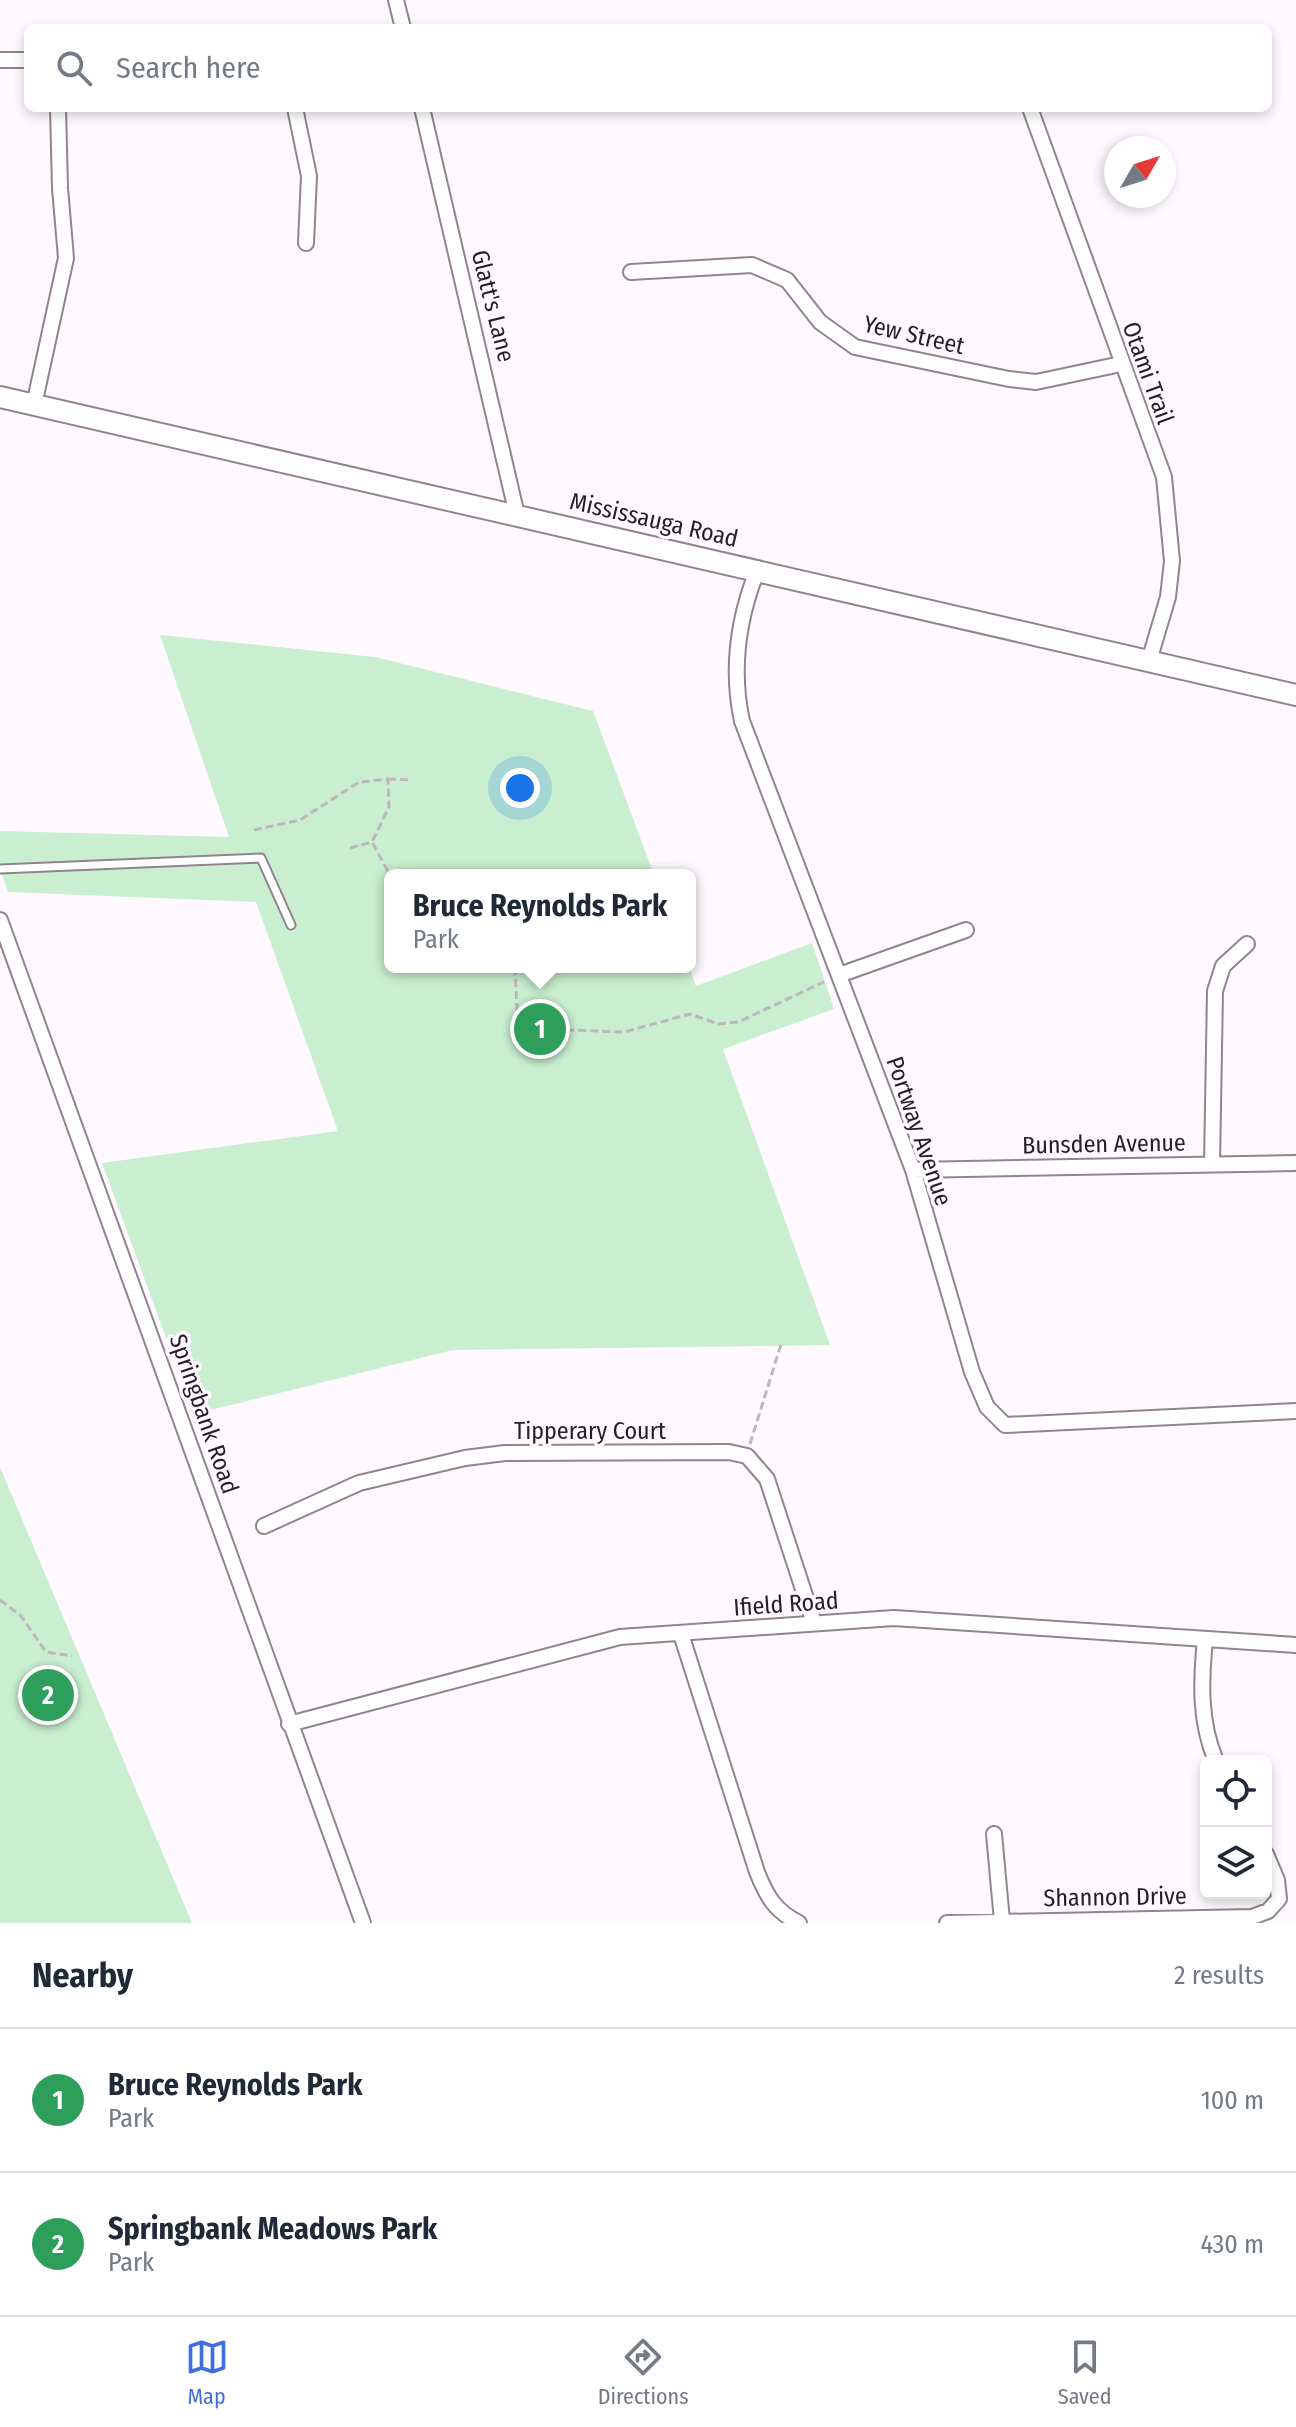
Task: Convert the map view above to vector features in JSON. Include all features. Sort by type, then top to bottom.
[{"type":"main road","name":"Mississauga Road","points":[[0,397],[1296,695]]},
{"type":"street","points":[[396,0],[402,24]]},
{"type":"street","points":[[0,60],[24,60]]},
{"type":"street","points":[[34,405],[66,258],[58,112]]},
{"type":"street","points":[[296,112],[309,176],[306,243]]},
{"type":"street","name":"Glatt's Lane","points":[[423,112],[517,515]]},
{"type":"street","name":"Otami Trail","points":[[1031,112],[1164,477],[1172,561],[1168,597],[1149,661]]},
{"type":"street","name":"Yew Street","points":[[631,272],[752,265],[787,280],[820,322],[855,347],[1009,379],[1036,382],[1121,364]]},
{"type":"street","name":"Portway Avenue","points":[[757,571],[746,600],[734,685],[742,721],[913,1170],[972,1372],[987,1407],[1005,1425],[1296,1411]]},
{"type":"street","name":"Springbank Road","points":[[0,920],[363,1923]]},
{"type":"street","points":[[839,975],[966,930]]},
{"type":"street","points":[[1212,1164],[1215,991],[1223,966],[1247,944]]},
{"type":"street","name":"Bunsden Avenue","points":[[913,1170],[1296,1163]]},
{"type":"street","name":"Tipperary Court","points":[[264,1526],[359,1483],[465,1458],[537,1453],[729,1452],[747,1456]]},
{"type":"street","points":[[747,1456],[767,1479],[814,1623]]},
{"type":"street","name":"Ifield Road","points":[[289,1724],[620,1637],[894,1618],[1296,1645]]},
{"type":"street","points":[[681,1634],[767,1897],[780,1914],[799,1923]]},
{"type":"street","points":[[1205,1639],[1201,1687],[1204,1718],[1214,1755]]},
{"type":"street","points":[[994,1834],[1002,1921]]},
{"type":"street","name":"Shannon Drive","points":[[947,1923],[1252,1917],[1268,1911],[1279,1899],[1272,1868]]},
{"type":"lane","points":[[0,869],[261,858],[291,925]]},
{"type":"path","points":[[350,848],[372,842],[389,807],[388,779]]},
{"type":"path","points":[[254,830],[300,820],[340,790],[359,782],[412,780]]},
{"type":"path","points":[[372,842],[387,869]]},
{"type":"path","points":[[515,973],[517,1009],[531,1019],[569,1030],[624,1032],[690,1014],[718,1024],[738,1022],[839,975]]},
{"type":"path","points":[[747,1456],[782,1341]]},
{"type":"path","points":[[0,1600],[21,1616],[46,1652],[72,1656]]},
{"type":"green space","points":[[160,635],[375,657],[593,711],[652,869],[384,869],[384,973],[691,973],[696,986],[812,943],[834,1009],[723,1049],[830,1345],[453,1350],[194,1414],[102,1163],[338,1131],[256,902],[8,892],[0,869],[0,831],[229,837]]},
{"type":"green space","points":[[0,1467],[192,1923],[0,1923]]},
{"type":"place","name":"Bruce Reynolds Park","points":[[540,1029]]},
{"type":"place","name":"Springbank Meadows Park","points":[[48,1695]]}]
